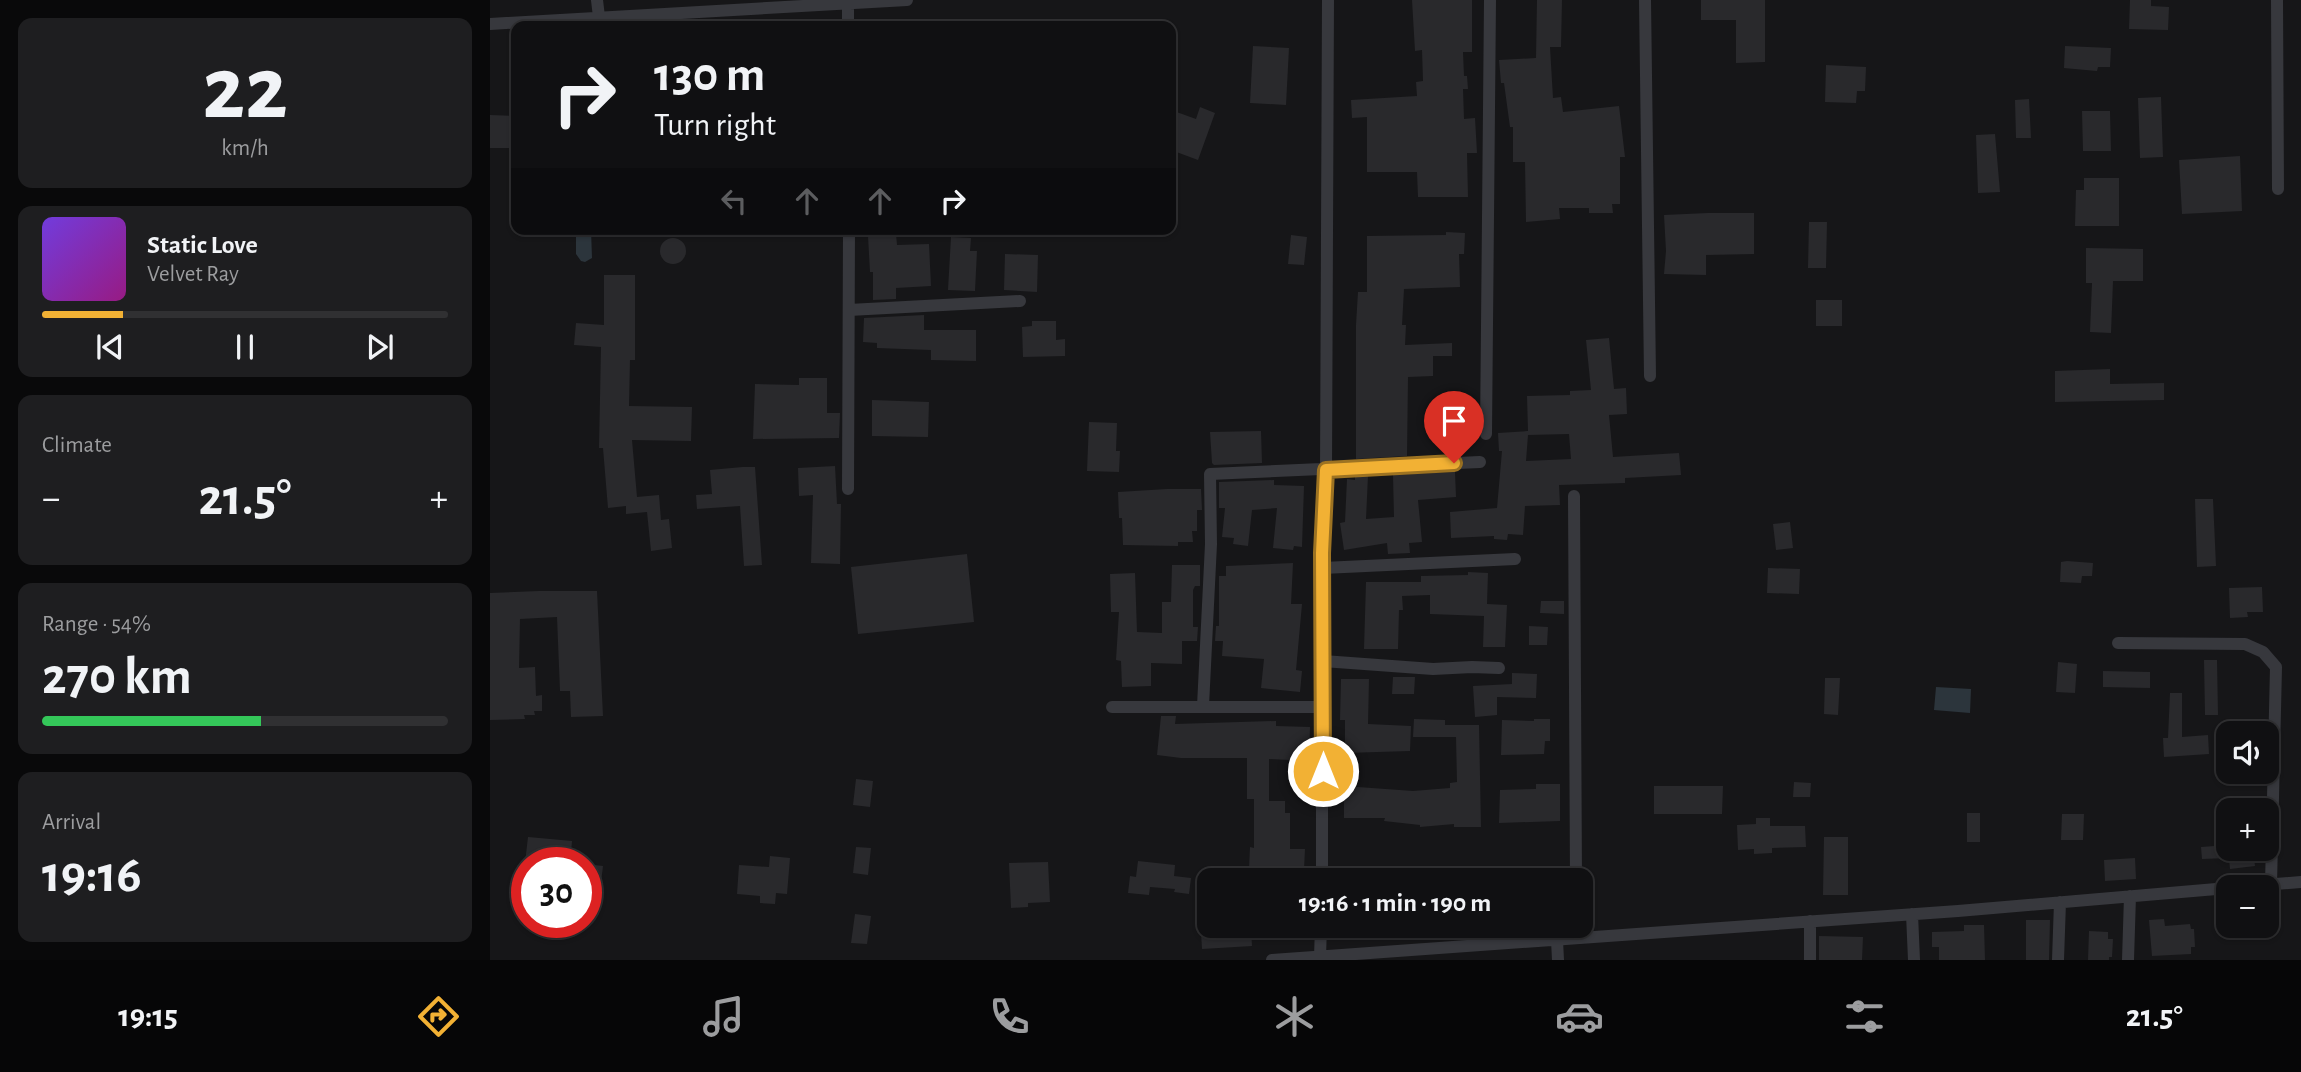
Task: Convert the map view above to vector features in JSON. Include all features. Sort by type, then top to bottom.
[{"type":"street","points":[[597,0],[599,17]]},
{"type":"street","points":[[537,21],[907,0]]},
{"type":"street","points":[[1322,868],[1328,0]]},
{"type":"street","points":[[1486,434],[1490,0]]},
{"type":"street","points":[[1645,0],[1650,376]]},
{"type":"street","points":[[2277,0],[2277,189]]},
{"type":"street","points":[[848,5],[848,21]]},
{"type":"street","points":[[490,24],[511,23]]},
{"type":"street","points":[[848,489],[849,235]]},
{"type":"street","points":[[849,310],[1020,301]]},
{"type":"street","points":[[1203,706],[1211,544],[1210,474],[1480,462]]},
{"type":"street","points":[[1574,496],[1576,868]]},
{"type":"street","points":[[1323,568],[1515,559]]},
{"type":"street","points":[[2118,643],[2245,645],[2263,652],[2276,667],[2271,875]]},
{"type":"street","points":[[1323,661],[1433,669],[1499,668]]},
{"type":"street","points":[[1112,707],[1323,707]]},
{"type":"street","points":[[2279,884],[2301,883]]},
{"type":"street","points":[[1593,931],[1912,914],[2216,889]]},
{"type":"street","points":[[2128,960],[2130,896]]},
{"type":"street","points":[[2059,960],[2060,902]]},
{"type":"street","points":[[1912,914],[1914,960]]},
{"type":"street","points":[[1810,920],[1810,960]]},
{"type":"street","points":[[1320,957],[1321,938]]},
{"type":"street","points":[[1272,960],[1562,938]]},
{"type":"street","points":[[1557,940],[1558,960]]},
{"type":"shaded area","points":[[576,235],[591,235],[592,258],[581,261],[576,254]]},
{"type":"shaded area","points":[[1936,687],[1971,689],[1970,713],[1934,710]]},
{"type":"building","points":[[1412,0],[1472,0],[1472,52],[1463,52],[1464,76],[1467,76],[1468,89],[1463,89],[1464,119],[1475,118],[1477,153],[1467,153],[1468,197],[1418,197],[1417,172],[1367,172],[1367,117],[1352,118],[1351,100],[1417,96],[1416,82],[1423,81],[1422,50],[1415,51]]},
{"type":"building","points":[[1537,0],[1562,0],[1561,47],[1550,47],[1553,98],[1561,97],[1563,112],[1619,106],[1625,157],[1620,157],[1620,204],[1612,204],[1613,213],[1589,213],[1589,208],[1559,208],[1560,219],[1526,222],[1525,162],[1513,162],[1513,127],[1510,127],[1499,60],[1536,58]]},
{"type":"building","points":[[1701,0],[1765,0],[1765,62],[1736,63],[1736,20],[1701,20]]},
{"type":"building","points":[[2130,0],[2151,0],[2151,6],[2169,7],[2168,30],[2129,29]]},
{"type":"building","points":[[1253,46],[1289,48],[1286,105],[1250,103]]},
{"type":"building","points":[[2065,46],[2111,48],[2110,67],[2098,67],[2097,71],[2064,68]]},
{"type":"building","points":[[1826,65],[1866,67],[1865,91],[1857,91],[1856,103],[1825,102]]},
{"type":"building","points":[[2161,97],[2163,157],[2140,158],[2138,98]]},
{"type":"building","points":[[2029,99],[2031,138],[2016,138],[2015,100]]},
{"type":"building","points":[[1200,107],[1215,113],[1198,160],[1176,152],[1176,112],[1196,119]]},
{"type":"building","points":[[2082,111],[2110,111],[2111,151],[2083,151]]},
{"type":"building","points":[[490,115],[511,116],[511,148],[490,148]]},
{"type":"building","points":[[1995,134],[2000,192],[1978,193],[1976,135]]},
{"type":"building","points":[[2240,156],[2242,211],[2182,214],[2179,160]]},
{"type":"building","points":[[2084,178],[2119,178],[2119,226],[2075,226],[2076,190],[2084,190]]},
{"type":"building","points":[[1754,213],[1754,254],[1706,255],[1706,275],[1664,274],[1664,215]]},
{"type":"building","points":[[1809,222],[1827,222],[1826,268],[1808,268]]},
{"type":"building","points":[[1446,232],[1465,233],[1464,254],[1459,254],[1460,287],[1404,289],[1402,325],[1406,325],[1405,345],[1452,343],[1452,356],[1433,356],[1433,376],[1408,377],[1407,456],[1356,459],[1356,325],[1358,292],[1367,292],[1367,236],[1446,235]]},
{"type":"building","points":[[896,235],[897,245],[929,244],[931,286],[896,288],[896,299],[873,300],[873,272],[870,272],[868,236]]},
{"type":"building","points":[[1291,235],[1307,237],[1304,265],[1288,264]]},
{"type":"building","points":[[951,237],[971,238],[970,251],[977,251],[975,291],[948,290]]},
{"type":"building","points":[[673,238],[682,242],[686,251],[682,260],[673,264],[664,260],[660,251],[664,242]]},
{"type":"building","points":[[2086,248],[2143,249],[2143,281],[2113,281],[2111,333],[2090,332],[2092,283],[2086,283]]},
{"type":"building","points":[[1005,254],[1038,255],[1037,292],[1004,290]]},
{"type":"building","points":[[604,275],[635,275],[635,360],[630,360],[629,406],[692,407],[691,441],[632,440],[637,497],[659,495],[661,520],[669,519],[672,548],[651,551],[647,512],[626,514],[626,506],[608,508],[603,448],[599,448],[601,347],[574,345],[576,323],[604,325]]},
{"type":"building","points":[[1816,300],[1842,300],[1842,326],[1816,326]]},
{"type":"building","points":[[924,315],[924,330],[976,330],[976,361],[931,360],[931,350],[877,348],[877,343],[863,342],[864,318]]},
{"type":"building","points":[[1032,321],[1056,321],[1056,340],[1065,339],[1065,356],[1023,357],[1022,327],[1032,326]]},
{"type":"building","points":[[1609,338],[1614,389],[1626,388],[1627,414],[1609,415],[1613,457],[1679,453],[1681,475],[1625,478],[1625,483],[1559,485],[1560,505],[1525,506],[1523,535],[1508,534],[1507,540],[1494,539],[1494,536],[1451,538],[1450,512],[1497,508],[1502,451],[1499,451],[1498,433],[1528,431],[1527,396],[1570,395],[1570,391],[1591,390],[1586,340]],"holes":[[[1569,434],[1571,459],[1526,461],[1528,435]]]},
{"type":"building","points":[[2110,369],[2110,384],[2164,383],[2164,400],[2055,402],[2055,371]]},
{"type":"building","points":[[799,378],[827,378],[827,413],[840,413],[839,438],[753,439],[755,384],[799,385]]},
{"type":"building","points":[[872,400],[929,402],[928,437],[872,436]]},
{"type":"building","points":[[1089,422],[1117,423],[1116,451],[1120,451],[1119,472],[1087,471]]},
{"type":"building","points":[[1261,431],[1262,463],[1212,463],[1210,432]]},
{"type":"building","points":[[835,466],[837,504],[841,504],[840,564],[811,563],[813,495],[799,496],[798,468]]},
{"type":"building","points":[[755,467],[762,565],[744,566],[740,506],[697,509],[696,495],[712,494],[710,470]]},
{"type":"building","points":[[1455,472],[1456,497],[1418,500],[1422,542],[1409,543],[1410,553],[1388,554],[1387,543],[1344,550],[1340,523],[1345,522],[1347,479],[1355,480],[1355,476],[1368,476],[1366,519],[1394,517],[1393,475]]},
{"type":"building","points":[[1274,480],[1274,485],[1304,486],[1302,547],[1294,546],[1293,550],[1273,548],[1277,508],[1252,510],[1248,546],[1233,544],[1234,538],[1222,537],[1225,508],[1219,508],[1219,482]]},
{"type":"building","points":[[1201,489],[1202,510],[1197,510],[1197,531],[1192,531],[1193,542],[1178,542],[1178,546],[1123,545],[1118,492]]},
{"type":"building","points":[[2195,499],[2213,499],[2216,566],[2197,567]]},
{"type":"building","points":[[1790,522],[1793,548],[1776,550],[1773,524]]},
{"type":"building","points":[[967,554],[974,622],[858,634],[851,567]]},
{"type":"building","points":[[2061,562],[2093,563],[2092,576],[2082,576],[2081,583],[2060,582]]},
{"type":"building","points":[[1293,563],[1291,604],[1302,604],[1296,670],[1302,671],[1300,692],[1261,688],[1264,659],[1222,656],[1223,641],[1215,641],[1216,626],[1219,626],[1219,576],[1226,576],[1226,566]]},
{"type":"building","points":[[1172,565],[1200,565],[1200,586],[1195,586],[1193,590],[1193,627],[1198,627],[1197,641],[1182,641],[1182,664],[1151,663],[1151,686],[1122,687],[1121,661],[1116,660],[1119,612],[1111,612],[1110,574],[1135,573],[1137,632],[1162,633],[1162,602],[1171,602]]},
{"type":"building","points":[[1768,568],[1800,569],[1799,594],[1767,593]]},
{"type":"building","points":[[1468,572],[1488,573],[1487,604],[1507,605],[1505,647],[1483,647],[1484,616],[1430,614],[1430,595],[1402,596],[1398,649],[1364,649],[1366,582],[1421,582],[1421,576],[1468,575]]},
{"type":"building","points":[[2262,587],[2263,612],[2247,612],[2248,617],[2230,618],[2229,588]]},
{"type":"building","points":[[597,591],[603,716],[571,717],[570,691],[560,691],[557,617],[520,619],[519,668],[535,667],[536,696],[542,695],[542,711],[534,711],[535,715],[524,715],[525,719],[490,720],[490,593]]},
{"type":"building","points":[[1541,601],[1564,601],[1564,614],[1540,613]]},
{"type":"building","points":[[1529,626],[1548,627],[1547,645],[1529,645]]},
{"type":"building","points":[[2204,660],[2217,660],[2218,715],[2205,715]]},
{"type":"building","points":[[2058,662],[2077,664],[2075,693],[2056,692]]},
{"type":"building","points":[[2103,671],[2150,672],[2150,688],[2103,687]]},
{"type":"building","points":[[1512,673],[1537,674],[1536,698],[1497,697],[1497,715],[1475,717],[1473,686],[1512,684]]},
{"type":"building","points":[[1393,677],[1415,677],[1414,694],[1392,694]]},
{"type":"building","points":[[1825,678],[1840,678],[1838,715],[1824,714]]},
{"type":"building","points":[[1341,679],[1369,679],[1368,724],[1411,726],[1410,751],[1345,753],[1345,720],[1340,720]]},
{"type":"building","points":[[2170,693],[2182,693],[2182,737],[2208,735],[2209,754],[2164,757],[2163,738],[2168,738]]},
{"type":"building","points":[[1161,716],[1176,716],[1175,724],[1276,721],[1276,726],[1310,727],[1309,761],[1269,759],[1269,801],[1285,801],[1285,813],[1290,813],[1290,849],[1305,849],[1304,868],[1249,868],[1250,847],[1254,848],[1254,799],[1247,799],[1247,758],[1181,758],[1157,755]]},
{"type":"building","points":[[1414,719],[1445,720],[1445,725],[1479,725],[1481,827],[1454,827],[1454,824],[1420,827],[1384,821],[1385,818],[1344,818],[1344,786],[1413,791],[1450,788],[1450,783],[1457,782],[1456,737],[1413,737]]},
{"type":"building","points":[[1550,719],[1550,741],[1545,741],[1544,754],[1501,755],[1502,720]]},
{"type":"building","points":[[856,779],[873,781],[870,807],[853,805]]},
{"type":"building","points":[[1794,782],[1811,783],[1810,797],[1793,797]]},
{"type":"building","points":[[1536,784],[1560,784],[1560,821],[1499,823],[1500,790],[1536,789]]},
{"type":"building","points":[[1654,786],[1723,786],[1722,814],[1654,814]]},
{"type":"building","points":[[1967,813],[1980,813],[1980,842],[1967,842]]},
{"type":"building","points":[[2062,814],[2084,814],[2083,840],[2061,840]]},
{"type":"building","points":[[1756,818],[1770,818],[1770,826],[1805,826],[1806,847],[1772,848],[1772,853],[1754,854],[1754,849],[1738,850],[1737,825],[1756,824]]},
{"type":"building","points":[[528,837],[572,841],[571,847],[527,847]]},
{"type":"building","points":[[1824,837],[1848,837],[1848,895],[1823,895]]},
{"type":"building","points":[[2216,846],[2216,858],[2202,859],[2201,847]]},
{"type":"building","points":[[856,847],[871,848],[868,875],[853,873]]},
{"type":"building","points":[[770,856],[790,858],[787,894],[776,893],[775,904],[760,903],[760,896],[737,894],[739,865],[769,867]]},
{"type":"building","points":[[2135,858],[2136,879],[2105,881],[2104,860]]},
{"type":"building","points":[[1138,861],[1175,865],[1174,876],[1191,878],[1189,894],[1174,892],[1175,889],[1150,887],[1149,895],[1128,893],[1130,876],[1136,877]]},
{"type":"building","points":[[2229,861],[2254,861],[2255,866],[2230,869]]},
{"type":"building","points":[[1048,862],[1050,902],[1028,903],[1028,907],[1011,908],[1009,863]]},
{"type":"building","points":[[855,914],[871,916],[867,944],[851,943]]},
{"type":"building","points":[[2164,919],[2165,926],[2190,924],[2191,929],[2194,929],[2195,947],[2191,947],[2191,954],[2152,956],[2149,920]]},
{"type":"building","points":[[2026,920],[2050,920],[2049,960],[2026,960]]},
{"type":"building","points":[[1964,925],[1984,925],[1985,960],[1939,960],[1939,947],[1932,947],[1932,932],[1964,931]]},
{"type":"building","points":[[2089,931],[2108,932],[2108,939],[2113,939],[2112,957],[2109,957],[2109,960],[2088,960]]},
{"type":"building","points":[[1819,936],[1863,937],[1862,960],[1819,960]]},
{"type":"building","points":[[1201,938],[1252,938],[1252,946],[1202,949]]},
{"type":"building","points":[[1375,938],[1375,939],[1334,939]]},
{"type":"route","points":[[1323,771],[1322,553],[1326,470],[1454,463]]}]
